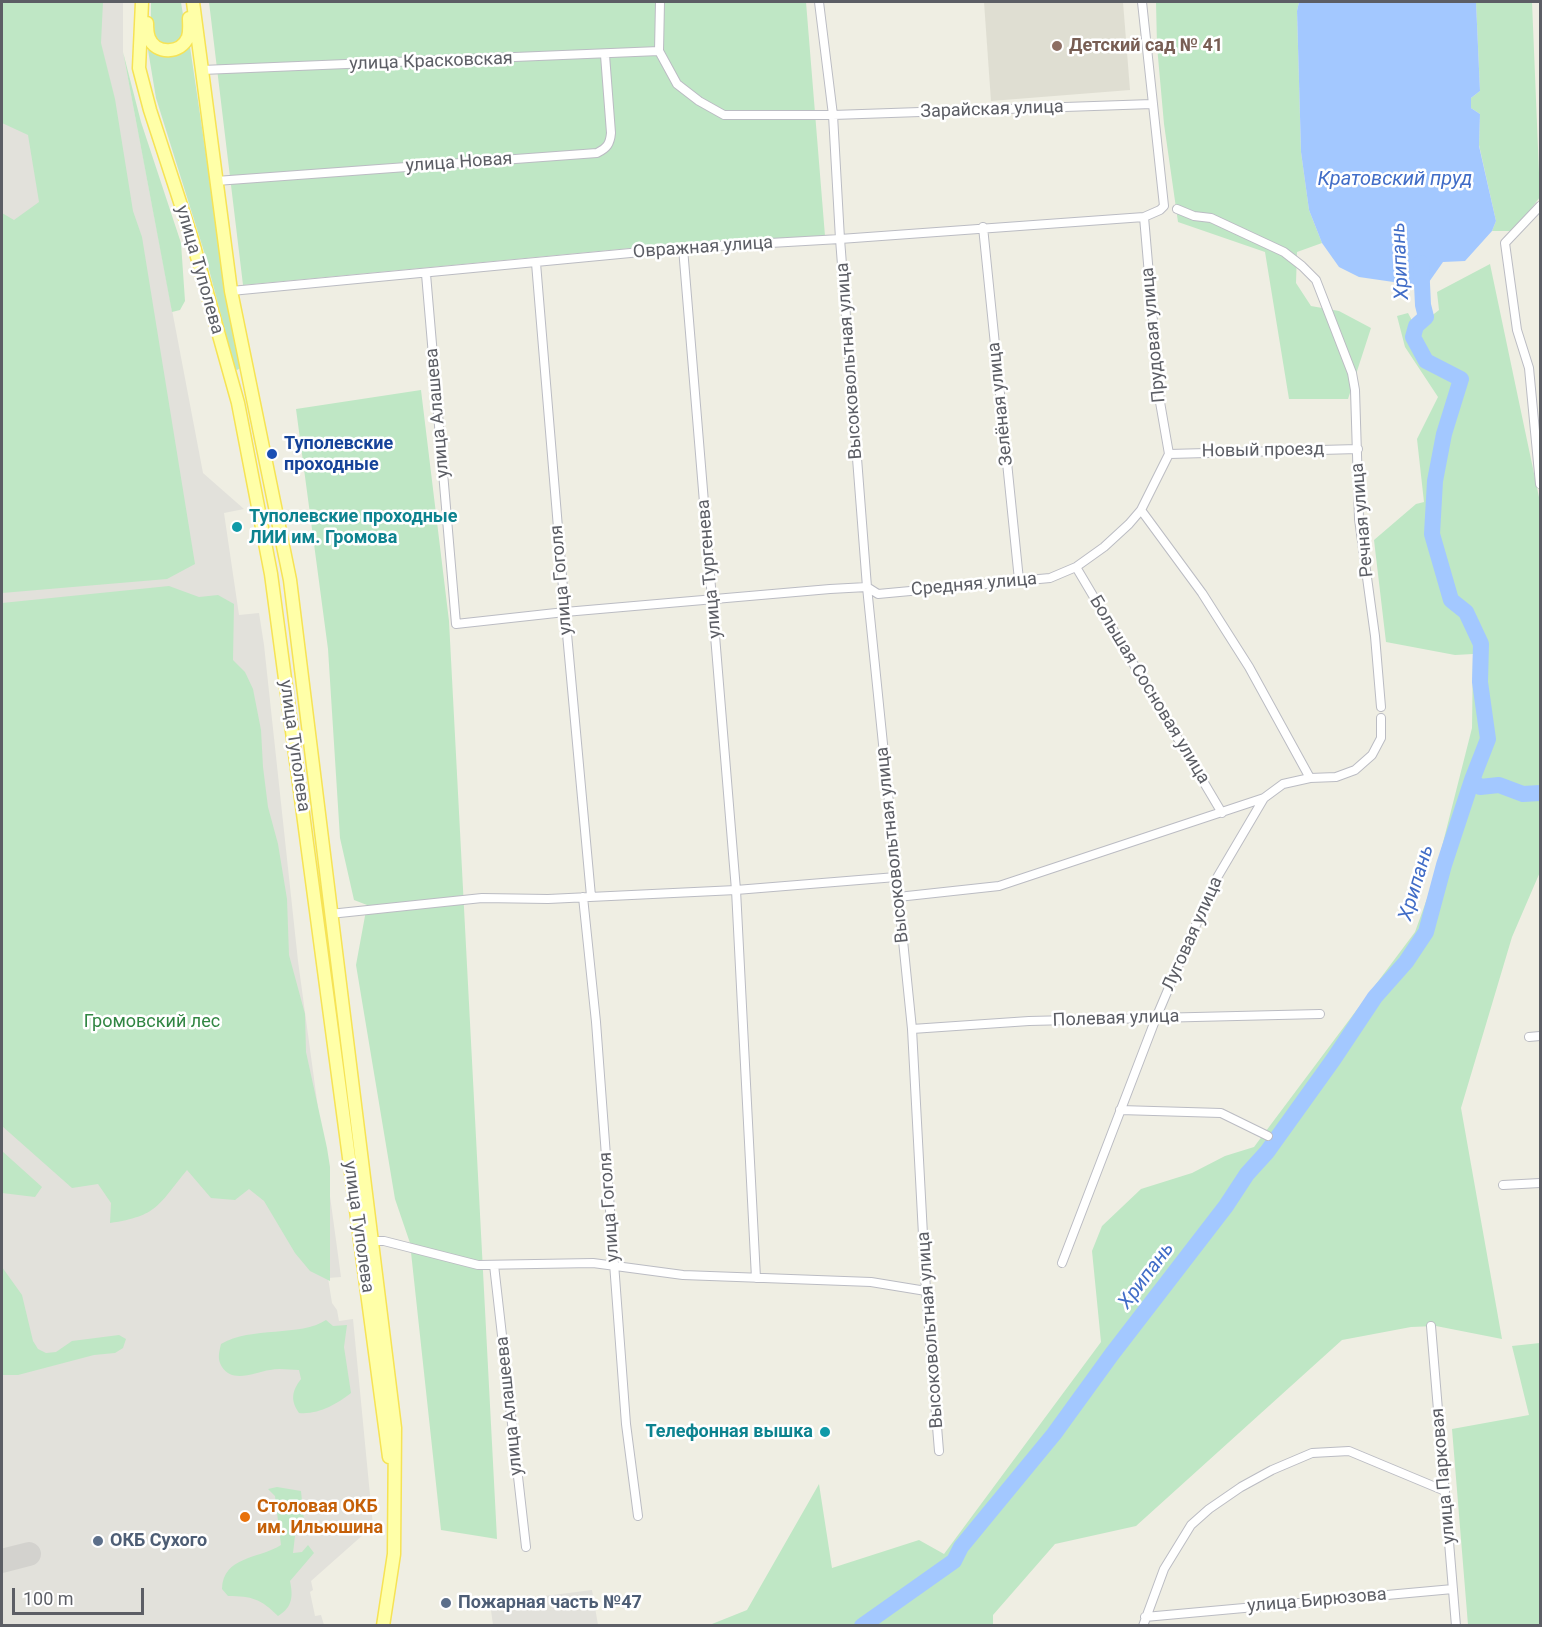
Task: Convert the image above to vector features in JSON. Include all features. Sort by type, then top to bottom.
[{"type":"main road","name":"улица Туполева","points":[[142,2],[139,68],[150,110],[192,239],[238,403],[271,574],[396,1502]]},
{"type":"main road","points":[[147,2],[148,34],[154,45],[166,51],[179,48],[188,38],[191,2]]},
{"type":"main road","name":"улица Туполева","points":[[191,2],[231,291],[290,580],[330,914],[373,1241],[395,1428],[394,1554],[383,1626]]},
{"type":"street","points":[[659,51],[660,2]]},
{"type":"street","name":"Высоковольтная улица","points":[[819,2],[833,115],[840,239],[867,587],[912,1029],[926,1291],[939,1451]]},
{"type":"street","points":[[1142,2],[1164,206],[1144,217]]},
{"type":"street","name":"улица Красковская","points":[[202,70],[659,51]]},
{"type":"street","name":"Зарайская улица","points":[[659,51],[677,84],[699,101],[724,115],[833,115],[1152,104]]},
{"type":"street","name":"улица Новая","points":[[216,181],[597,153],[610,144],[611,133],[605,54]]},
{"type":"street","points":[[1540,206],[1505,243],[1517,330],[1528,368],[1540,484]]},
{"type":"street","name":"Речная улица","points":[[1177,209],[1194,216],[1211,218],[1284,252],[1316,280],[1353,381],[1358,449],[1359,519],[1375,636],[1381,707]]},
{"type":"street","name":"Овражная улица","points":[[231,291],[683,248],[1144,217]]},
{"type":"street","name":"Прудовая улица","points":[[1144,217],[1160,402],[1169,454]]},
{"type":"street","name":"Зелёная улица","points":[[983,227],[1019,580]]},
{"type":"street","name":"улица Тургенева","points":[[683,248],[736,890],[756,1278]]},
{"type":"street","name":"улица Гоголя","points":[[536,263],[565,612],[626,1424],[638,1516]]},
{"type":"street","name":"улица Алашева","points":[[426,274],[456,624]]},
{"type":"street","name":"Новый проезд","points":[[1169,454],[1358,449]]},
{"type":"street","name":"Средняя улица","points":[[456,624],[565,612],[867,587],[878,594],[1050,578],[1076,567],[1129,525],[1141,510],[1169,454]]},
{"type":"street","points":[[1141,510],[1202,593],[1249,667],[1310,778]]},
{"type":"street","name":"Большая Сосновая улица","points":[[1076,567],[1222,813]]},
{"type":"street","points":[[898,897],[999,886],[1264,798],[1283,784],[1310,778],[1336,777],[1355,770],[1372,755],[1381,738],[1381,718]]},
{"type":"street","name":"Луговая улица","points":[[1062,1263],[1156,1018],[1218,876],[1264,798]]},
{"type":"street","points":[[330,914],[482,898],[548,899],[736,890],[896,877]]},
{"type":"street","name":"Полевая улица","points":[[912,1029],[1029,1022],[1320,1014]]},
{"type":"street","points":[[1529,1037],[1540,1036]]},
{"type":"street","points":[[1120,1110],[1221,1113],[1258,1129],[1268,1136]]},
{"type":"street","points":[[1503,1185],[1540,1183]]},
{"type":"street","points":[[373,1241],[384,1241],[478,1265],[593,1263],[683,1275],[871,1282],[926,1291]]},
{"type":"street","name":"улица Алашеева","points":[[494,1265],[526,1547]]},
{"type":"street","name":"улица Парковая","points":[[1431,1326],[1456,1626]]},
{"type":"street","points":[[1143,1626],[1164,1569],[1191,1525],[1209,1509],[1241,1487],[1292,1461],[1312,1453],[1349,1451],[1445,1491]]},
{"type":"street","name":"улица Бирюзова","points":[[1145,1617],[1453,1589]]},
{"type":"shaded area","points":[[2,2],[123,2],[123,52],[203,473],[244,509],[224,513],[239,615],[259,613],[264,645],[298,961],[341,1277],[328,1278],[332,1303],[337,1310],[339,1321],[353,1319],[373,1526],[311,1581],[313,1590],[310,1592],[315,1616],[321,1615],[324,1625],[2,1626]]},
{"type":"shaded area","name":"Детский сад № 41","points":[[984,2],[1123,2],[1130,90],[991,101]]},
{"type":"shaded area","points":[[592,1590],[598,1625],[493,1625],[490,1603]]},
{"type":"green space","points":[[2,2],[103,2],[101,43],[115,99],[133,211],[142,237],[195,564],[167,579],[2,593],[2,213],[14,220],[39,202],[28,135],[2,123]]},
{"type":"green space","points":[[151,2],[181,2],[184,29],[176,44],[162,45],[155,36]]},
{"type":"green space","points":[[209,2],[806,2],[825,236],[695,242],[243,285]]},
{"type":"green space","points":[[1156,2],[1299,2],[1297,11],[1301,152],[1309,210],[1322,243],[1297,252],[1296,283],[1311,306],[1339,311],[1371,328],[1348,399],[1289,399],[1265,252],[1178,222],[1164,124],[1157,46]]},
{"type":"green space","points":[[1476,2],[1532,2],[1540,197],[1514,231],[1492,231],[1496,221],[1479,145],[1480,114],[1471,108],[1471,98],[1480,91]]},
{"type":"green space","points":[[190,47],[227,296],[242,367],[237,370],[206,258],[156,98],[148,50]]},
{"type":"green space","points":[[123,52],[141,122],[181,243],[185,301],[180,310],[172,312]]},
{"type":"green space","points":[[1490,264],[1540,502],[1540,872],[1512,937],[1461,1108],[1502,1339],[1436,1326],[1411,1327],[1342,1340],[1136,1526],[1055,1544],[993,1615],[993,1625],[707,1626],[747,1610],[819,1484],[832,1568],[919,1540],[944,1554],[1101,1342],[1092,1251],[1102,1226],[1141,1189],[1192,1173],[1225,1156],[1254,1147],[1415,932],[1433,882],[1472,728],[1473,654],[1455,655],[1386,642],[1374,540],[1416,504],[1424,502],[1417,439],[1438,397],[1405,347],[1397,316],[1408,313],[1416,328],[1439,310],[1437,292]]},
{"type":"green space","points":[[421,390],[449,621],[497,1539],[441,1530],[410,1243],[395,1199],[356,965],[367,905],[354,900],[340,838],[328,649],[296,409]]},
{"type":"green space","name":"Громовский лес","points":[[169,586],[199,597],[218,595],[234,604],[233,660],[245,672],[253,689],[261,730],[268,807],[278,844],[287,899],[289,955],[305,1014],[306,1052],[330,1167],[330,1281],[310,1271],[295,1253],[264,1201],[249,1189],[235,1200],[211,1198],[187,1170],[156,1207],[138,1217],[110,1223],[111,1203],[98,1184],[72,1188],[2,1126],[2,603]]},
{"type":"green space","points":[[2,1151],[42,1187],[35,1197],[2,1193]]},
{"type":"green space","points":[[2,1267],[22,1295],[33,1341],[38,1349],[46,1353],[56,1352],[72,1341],[119,1335],[126,1339],[123,1348],[115,1353],[94,1355],[18,1375],[2,1375]]},
{"type":"green space","points":[[326,1320],[333,1326],[347,1325],[344,1347],[351,1393],[327,1408],[299,1413],[293,1396],[301,1379],[299,1370],[274,1369],[238,1376],[227,1372],[220,1364],[221,1344],[233,1338],[303,1328]]},
{"type":"green space","points":[[1540,1343],[1540,1625],[1468,1625],[1452,1429],[1529,1415],[1512,1346]]},
{"type":"green space","points":[[277,1487],[301,1491],[304,1521],[295,1536],[293,1553],[302,1552],[308,1545],[314,1553],[290,1581],[291,1601],[287,1609],[278,1616],[261,1602],[250,1598],[228,1596],[222,1589],[224,1578],[235,1564],[281,1545],[275,1496],[268,1489]]},
{"type":"water","name":"Кратовский пруд","points":[[1299,2],[1476,2],[1480,91],[1471,98],[1471,108],[1480,114],[1479,146],[1496,221],[1492,231],[1465,261],[1443,262],[1429,282],[1414,285],[1359,277],[1339,267],[1322,243],[1309,210],[1301,152],[1297,11]]},
{"type":"waterway","name":"Хрипань","points":[[862,1626],[954,1561],[961,1547],[1054,1434],[1112,1354],[1226,1206],[1247,1174],[1267,1152],[1375,997],[1406,962],[1426,932],[1444,865],[1488,739],[1480,682],[1481,644],[1466,612],[1451,600],[1432,534],[1435,481],[1444,434],[1461,379],[1426,361],[1413,337],[1416,326],[1426,317],[1423,305],[1421,263]]},
{"type":"waterway","points":[[1472,780],[1480,787],[1499,785],[1523,794],[1540,793]]},
{"type":"taxiway","points":[[2,1561],[29,1554]]},
{"type":"place","name":"Детский сад № 41","points":[[1057,46]]},
{"type":"place","name":"Туполевские проходные","points":[[272,454]]},
{"type":"place","name":"Туполевские проходные ЛИИ им. Громова","points":[[237,527]]},
{"type":"place","name":"Телефонная вышка","points":[[825,1432]]},
{"type":"place","name":"Столовая ОКБ им. Ильюшина","points":[[245,1517]]},
{"type":"place","name":"ОКБ Сухого","points":[[98,1541]]},
{"type":"place","name":"Пожарная часть №47","points":[[446,1603]]}]
